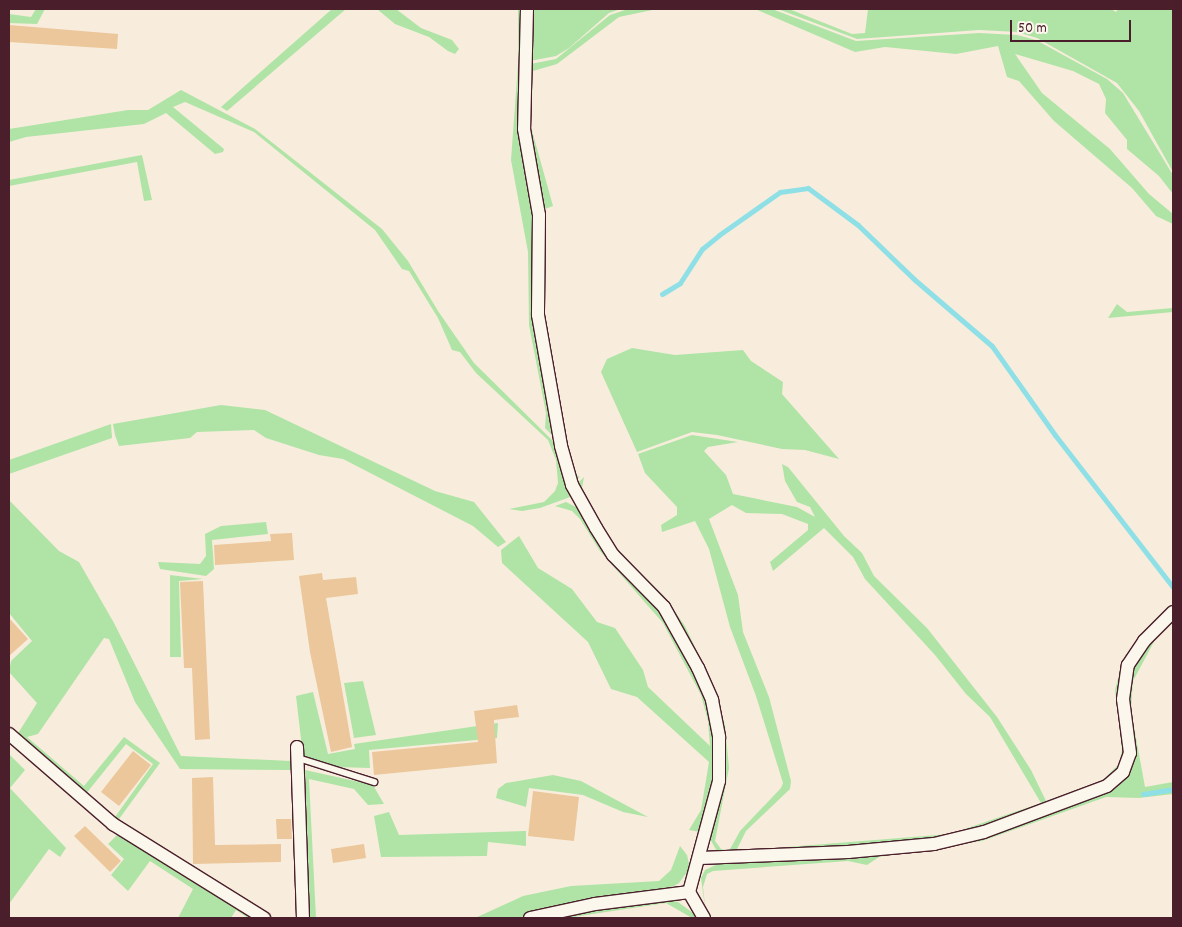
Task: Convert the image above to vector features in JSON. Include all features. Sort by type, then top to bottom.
[{"type":"street","points":[[527,9],[524,129],[539,215],[538,315],[562,452],[572,485],[596,528],[614,555],[664,608],[698,668],[712,700],[718,737],[719,781],[700,858],[689,892],[704,918]]},
{"type":"street","points":[[700,858],[848,852],[934,844],[984,832],[1107,786],[1123,772],[1130,753],[1122,700],[1128,665],[1144,641],[1173,612]]},
{"type":"street","points":[[9,734],[113,824],[264,918]]},
{"type":"street","points":[[297,752],[304,918]]},
{"type":"street","points":[[530,918],[594,904],[689,892]]},
{"type":"lane","points":[[297,752],[374,782]]},
{"type":"green space","points":[[36,9],[45,9],[37,24],[9,23],[9,14],[31,17]]},
{"type":"green space","points":[[332,9],[346,9],[227,111],[221,107]]},
{"type":"green space","points":[[377,9],[396,9],[421,28],[452,40],[459,49],[455,54],[448,51],[429,37],[395,24]]},
{"type":"green space","points":[[518,9],[523,9],[536,243],[558,441],[545,428],[546,413],[529,325],[528,252],[511,160],[518,64]]},
{"type":"green space","points":[[530,9],[621,9],[609,13],[569,48],[556,56],[530,61]]},
{"type":"green space","points":[[628,9],[657,9],[619,17],[557,64],[533,71],[531,127],[553,206],[545,209],[545,317],[568,449],[575,474],[580,477],[575,480],[571,472],[547,349],[530,143],[530,64],[556,59],[610,15]]},
{"type":"green space","points":[[755,9],[772,9],[856,41],[979,33],[1017,35],[1036,40],[1107,79],[1123,93],[1173,175],[1173,194],[1159,176],[1127,149],[1127,140],[1105,113],[1106,99],[1099,84],[1073,71],[1015,54],[1042,93],[1110,149],[1149,194],[1173,214],[1173,224],[1156,216],[1132,188],[1054,121],[1019,81],[1007,77],[998,46],[956,54],[885,47],[855,52]]},
{"type":"green space","points":[[778,9],[789,9],[852,34],[865,33],[868,9],[1111,9],[1116,12],[1118,9],[1173,9],[1173,172],[1139,111],[1117,83],[1037,38],[1017,32],[979,30],[857,39]]},
{"type":"green space","points":[[181,90],[255,129],[382,229],[408,261],[438,311],[474,363],[558,446],[573,496],[540,508],[522,511],[509,509],[544,502],[555,491],[558,483],[556,460],[548,440],[476,373],[460,352],[452,350],[438,318],[409,271],[402,269],[375,230],[254,132],[185,102],[173,107],[224,149],[223,152],[215,154],[166,113],[144,124],[26,137],[9,142],[9,129],[128,110],[148,110]]},
{"type":"green space","points":[[142,155],[152,200],[144,201],[137,162],[9,186],[9,180]]},
{"type":"green space","points":[[1117,304],[1127,312],[1173,308],[1173,312],[1108,318]]},
{"type":"green space","points":[[632,348],[675,355],[743,350],[751,361],[783,382],[782,394],[839,459],[805,450],[782,449],[717,435],[692,432],[637,452],[601,372],[607,359]]},
{"type":"green space","points":[[221,405],[265,410],[435,491],[474,502],[506,542],[498,547],[473,526],[343,459],[319,455],[266,438],[254,430],[197,432],[190,438],[119,446],[115,435],[113,424]]},
{"type":"green space","points":[[111,424],[112,438],[9,474],[9,460]]},
{"type":"green space","points":[[692,435],[738,442],[708,447],[704,451],[726,475],[733,494],[797,507],[815,517],[810,507],[797,502],[785,481],[782,464],[788,467],[844,536],[862,553],[874,576],[927,628],[997,717],[1031,770],[1046,801],[1103,780],[1119,764],[1122,750],[1115,690],[1122,663],[1126,654],[1130,654],[1119,691],[1125,752],[1120,770],[1102,784],[976,830],[939,840],[790,852],[725,855],[718,853],[710,839],[725,762],[717,706],[705,672],[667,607],[610,545],[576,485],[584,477],[582,488],[614,547],[664,596],[685,626],[712,683],[725,725],[729,768],[715,841],[721,849],[729,851],[740,831],[781,788],[783,783],[756,696],[730,627],[709,549],[695,521],[662,532],[661,525],[677,515],[677,507],[645,473],[638,454]],"holes":[[[732,505],[746,513],[782,514],[808,524],[808,530],[770,562],[773,571],[824,528],[853,557],[865,579],[935,655],[966,694],[990,717],[1041,803],[950,834],[736,851],[746,831],[790,789],[791,781],[769,697],[743,632],[738,595],[709,519]]]},
{"type":"green space","points":[[9,500],[59,551],[79,562],[114,623],[181,756],[291,761],[291,770],[180,769],[135,702],[109,639],[104,638],[38,734],[27,737],[84,786],[124,737],[160,763],[119,819],[115,817],[153,764],[126,744],[85,795],[17,735],[37,703],[9,672],[11,661],[32,641],[9,613]]},
{"type":"green space","points":[[566,502],[580,509],[650,595],[702,683],[714,726],[714,777],[700,832],[689,830],[701,810],[709,762],[637,697],[611,689],[588,642],[502,563],[501,550],[519,536],[538,568],[572,589],[597,622],[615,628],[643,670],[648,687],[710,746],[708,721],[701,695],[663,623],[600,551],[580,519],[572,511],[555,506]]},
{"type":"green space","points":[[266,522],[268,534],[212,540],[214,569],[206,576],[160,569],[158,562],[200,564],[206,556],[205,534],[221,526]]},
{"type":"green space","points":[[170,575],[203,579],[179,581],[181,657],[170,657]]},
{"type":"green space","points":[[1156,638],[1133,681],[1131,710],[1145,787],[1173,782],[1173,788],[1143,794],[1173,789],[1173,794],[1139,798],[1106,797],[982,841],[879,857],[867,865],[848,861],[713,871],[707,874],[703,887],[706,915],[701,878],[705,870],[718,864],[894,851],[1112,789],[1128,774],[1130,675],[1142,651]]},
{"type":"green space","points":[[363,681],[376,735],[354,738],[344,683]]},
{"type":"green space","points":[[313,692],[328,754],[355,749],[354,744],[498,723],[497,738],[369,750],[370,768],[337,767],[303,756],[296,696]]},
{"type":"green space","points":[[9,754],[25,770],[10,788],[66,848],[60,857],[49,849],[9,904]]},
{"type":"green space","points":[[305,770],[373,785],[384,804],[368,805],[354,789],[309,779],[316,918],[310,918]]},
{"type":"green space","points":[[553,775],[581,781],[648,817],[623,812],[583,795],[529,788],[526,807],[496,798],[498,789],[506,783]]},
{"type":"green space","points":[[389,812],[399,835],[526,831],[526,846],[488,842],[487,856],[381,857],[374,816]]},
{"type":"green space","points":[[119,833],[256,918],[248,918],[236,910],[231,918],[178,918],[193,889],[150,861],[128,891],[111,875],[124,859],[108,844]]},
{"type":"green space","points":[[680,846],[687,855],[690,868],[679,883],[665,891],[520,918],[475,918],[523,896],[571,886],[659,881],[671,870]]},
{"type":"green space","points":[[667,899],[678,902],[700,918],[692,918],[666,903],[566,918],[545,918]]},
{"type":"building","points":[[9,25],[118,34],[117,49],[9,42]]},
{"type":"building","points":[[292,533],[294,560],[215,565],[214,545],[271,541],[270,534]]},
{"type":"building","points":[[322,573],[323,580],[356,577],[358,594],[326,598],[352,747],[331,752],[310,652],[299,576]]},
{"type":"building","points":[[203,581],[210,739],[195,740],[192,668],[184,668],[180,582]]},
{"type":"building","points":[[9,618],[28,639],[9,656]]},
{"type":"building","points":[[517,705],[519,717],[494,720],[497,763],[374,775],[372,752],[478,742],[474,711]]},
{"type":"building","points":[[133,751],[151,765],[119,806],[101,792]]},
{"type":"building","points":[[213,777],[215,845],[281,844],[281,862],[193,864],[192,778]]},
{"type":"building","points":[[533,791],[579,797],[574,841],[528,836]]},
{"type":"building","points":[[276,819],[291,819],[292,839],[277,839]]},
{"type":"building","points":[[85,826],[121,861],[110,872],[74,836]]},
{"type":"building","points":[[364,844],[366,858],[333,863],[331,849]]},
{"type":"waterway","points":[[662,294],[680,283],[702,249],[719,235],[780,192],[808,188],[858,225],[915,280],[992,346],[1055,435],[1173,587]]},
{"type":"waterway","points":[[1143,794],[1173,789]]}]
